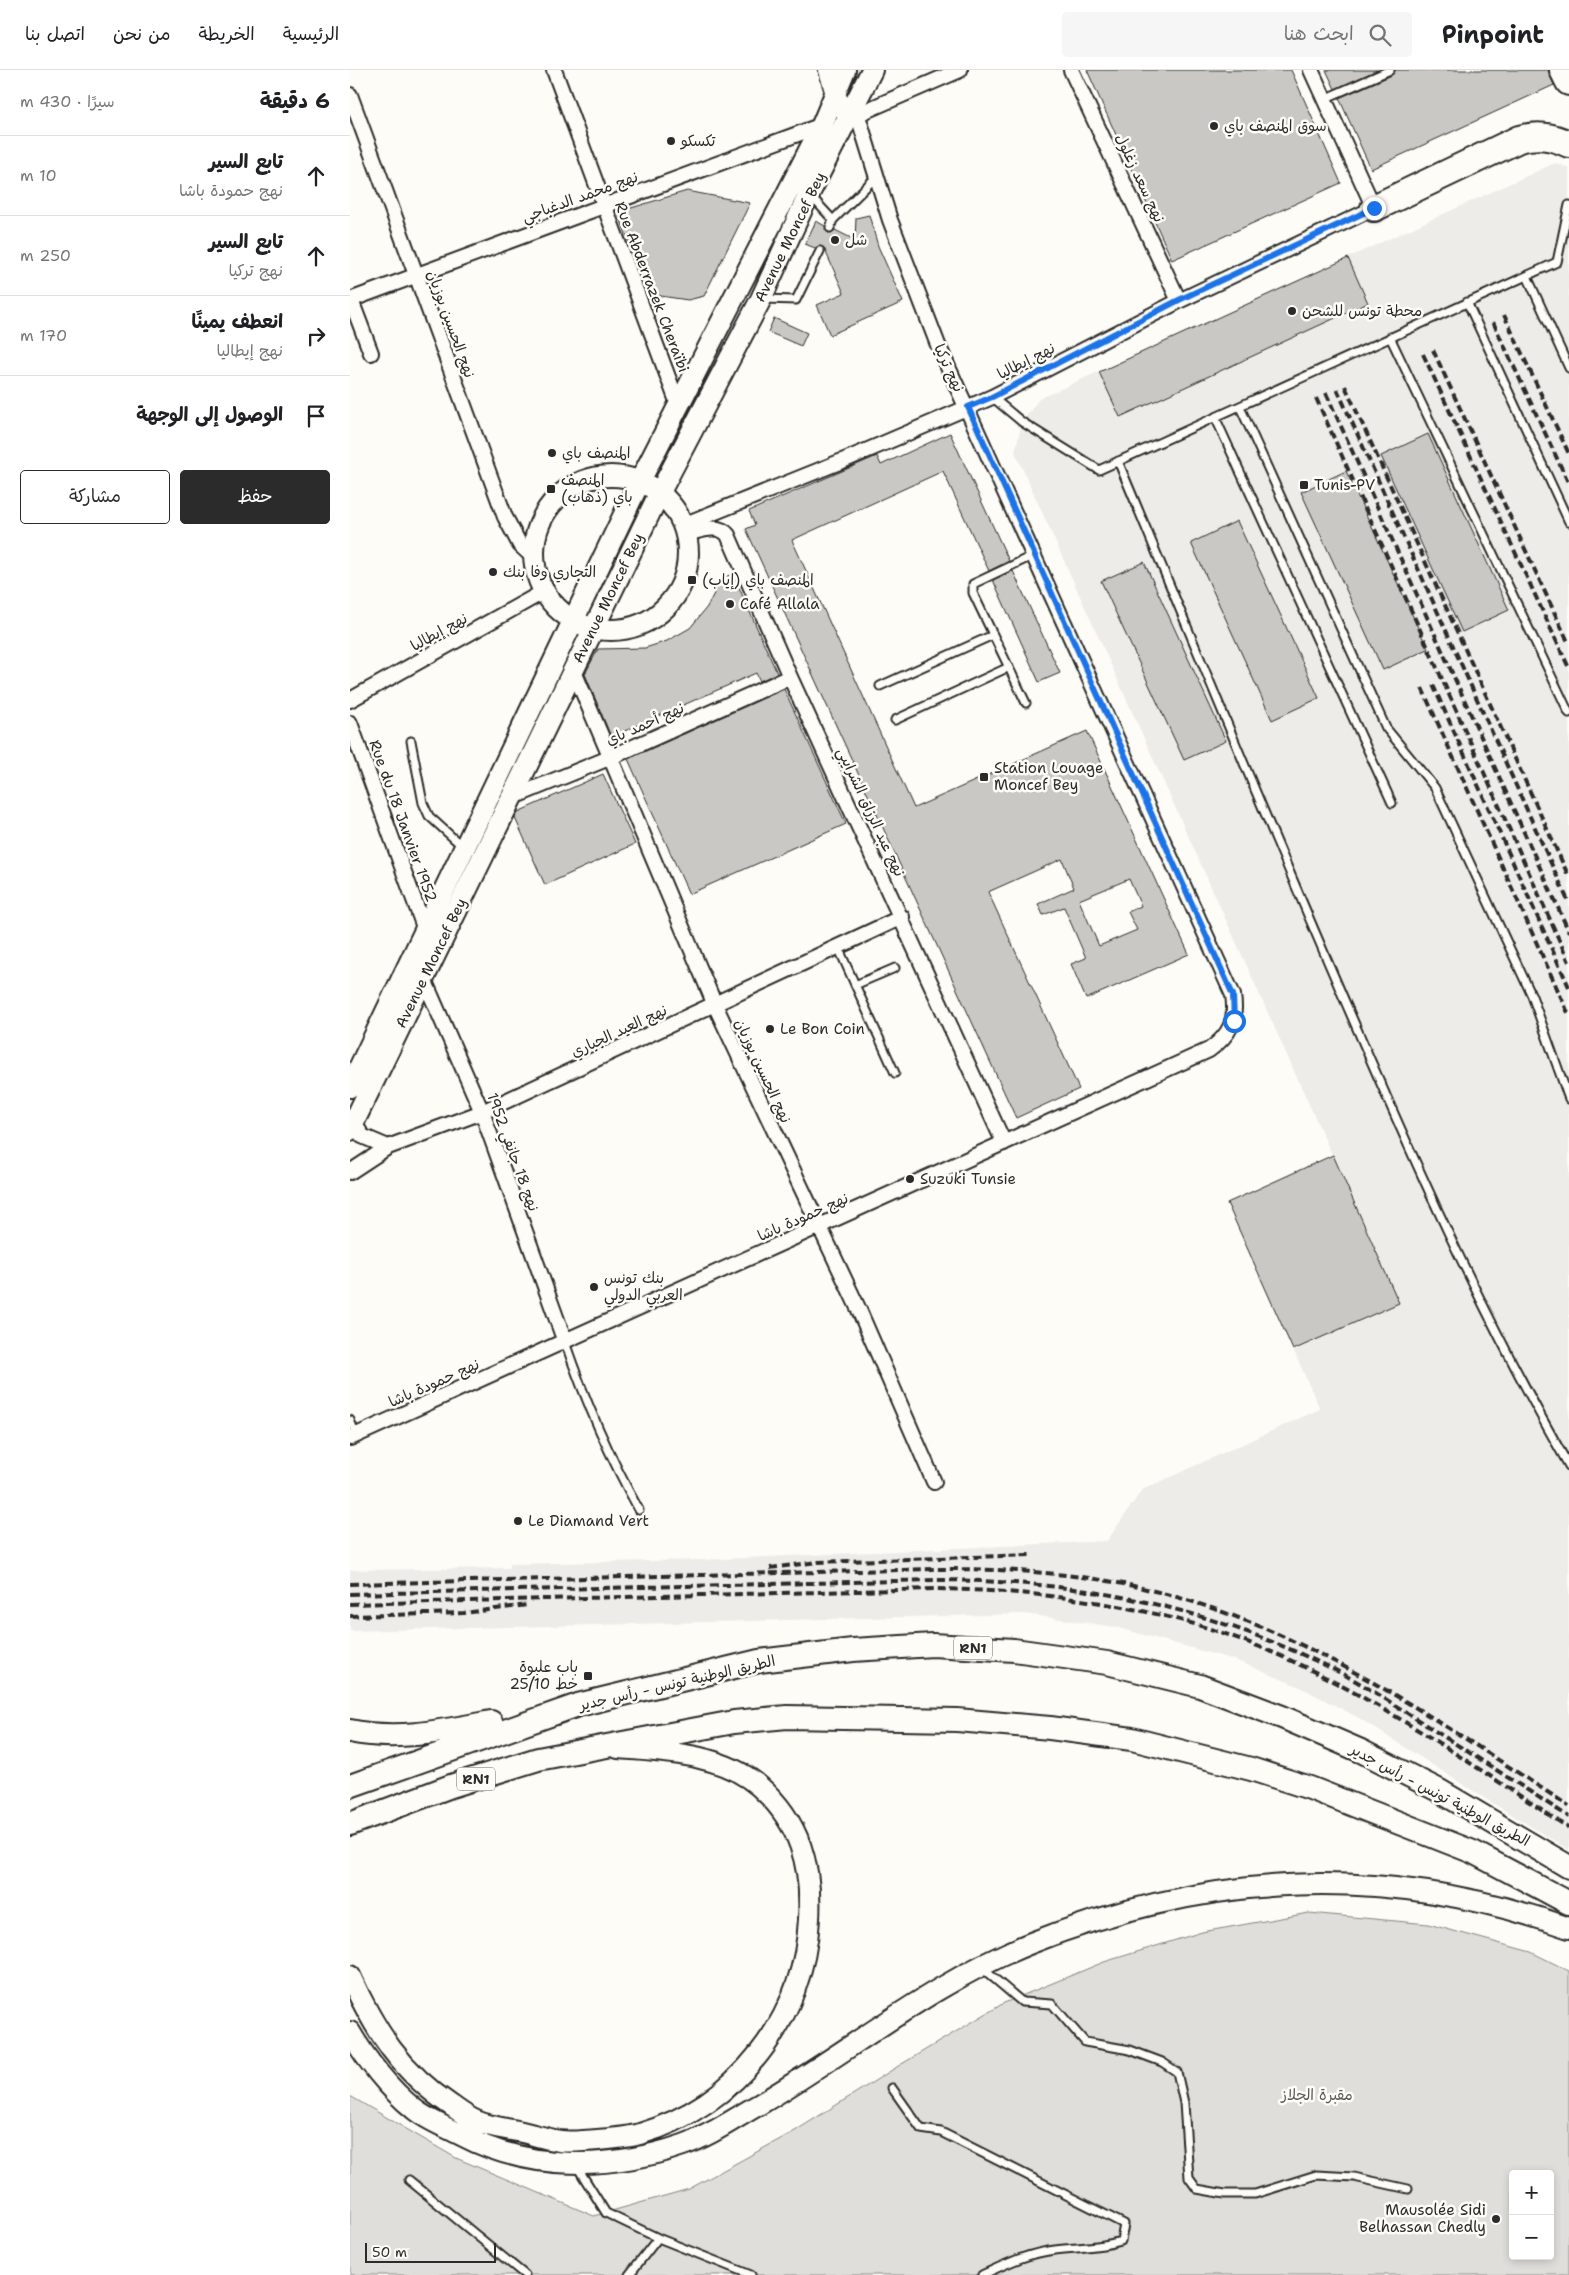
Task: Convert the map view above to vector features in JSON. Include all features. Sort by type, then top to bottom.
[{"type":"highway","points":[[1563,70],[1569,82]]},
{"type":"highway","points":[[1374,208],[1519,139],[1536,135],[1549,136],[1569,144]]},
{"type":"main road","name":"Avenue Moncef Bey","points":[[350,1087],[640,481],[822,124],[834,91],[845,70]]},
{"type":"main road","name":"Avenue Moncef Bey","points":[[352,1126],[660,492],[761,298],[809,194],[853,117],[872,70]]},
{"type":"main road","points":[[609,475],[640,481],[660,492],[674,507],[685,529],[688,560],[681,586],[666,607],[645,622],[620,630],[594,628],[573,620],[556,608],[544,592],[536,575],[533,556],[538,526],[554,500],[579,482],[609,475]]},
{"type":"main road","name":"الطريق الوطنية تونس - رأس جدير","points":[[350,1786],[578,1705],[759,1661],[853,1650],[933,1645],[1014,1650],[1107,1663],[1200,1686],[1362,1751],[1438,1790],[1569,1867]]},
{"type":"main road","points":[[350,1731],[370,1735],[411,1736],[578,1705]]},
{"type":"main road","name":"RN1","points":[[350,1824],[450,1786],[529,1762],[734,1722],[788,1717],[957,1720],[1050,1728],[1132,1740],[1208,1758],[1310,1788],[1473,1852],[1569,1903]]},
{"type":"main road","points":[[350,1976],[386,2046],[428,2090],[476,2122],[562,2141],[639,2135],[703,2106],[728,2087],[753,2062],[770,2039],[786,2015],[800,1980],[807,1945],[810,1902],[808,1870],[800,1839],[780,1810],[758,1786],[733,1770],[680,1754],[606,1747]]},
{"type":"main road","points":[[350,2032],[364,2057],[414,2110],[486,2148],[531,2159],[576,2164],[629,2160],[683,2145],[710,2133],[800,2080],[876,2030],[980,1966],[1030,1944],[1132,1910],[1197,1895],[1248,1886],[1302,1883],[1363,1884],[1422,1890],[1485,1902],[1569,1928]]},
{"type":"street","name":"Rue Abderrazek Cheraïbi","points":[[554,70],[678,404]]},
{"type":"street","name":"نهج تركيا","points":[[828,70],[834,91],[853,117],[938,345],[968,407],[1233,995]]},
{"type":"street","points":[[853,117],[960,70]]},
{"type":"street","name":"نهج سعد زغلول","points":[[1071,70],[1179,300]]},
{"type":"street","points":[[1311,70],[1374,208]]},
{"type":"street","name":"نهج الحسين بوزيان","points":[[350,95],[505,517],[520,545],[533,556]]},
{"type":"street","name":"نهج محمد الدغباجي","points":[[350,300],[822,124]]},
{"type":"street","name":"نهج إيطاليا","points":[[685,529],[992,397],[1179,300],[1374,208]]},
{"type":"street","points":[[350,300],[372,353]]},
{"type":"street","name":"نهج عبد الرزاق الشرايبي","points":[[685,529],[714,528],[726,532],[790,677],[902,917],[1004,1143]]},
{"type":"street","name":"نهج إيطاليا","points":[[350,700],[544,592]]},
{"type":"street","name":"نهج الحسين بوزيان","points":[[573,669],[715,1005],[858,1310],[934,1482]]},
{"type":"street","name":"نهج أحمد باي","points":[[511,798],[609,758],[790,677]]},
{"type":"street","name":"Rue du 18 Janvier 1952","points":[[350,723],[425,930]]},
{"type":"street","name":"نهج العيد الجباري","points":[[350,1172],[388,1147],[482,1112],[902,917]]},
{"type":"street","name":"نهج 18 جانفي 1952","points":[[423,977],[482,1112],[565,1342]]},
{"type":"street","name":"نهج حمودة باشا","points":[[353,1437],[1209,1050],[1222,1041],[1234,1021],[1233,995]]},
{"type":"street","points":[[352,1126],[362,1136],[388,1147]]},
{"type":"lane","points":[[1324,99],[1390,70]]},
{"type":"lane","points":[[830,228],[833,220],[876,177]]},
{"type":"lane","points":[[809,194],[833,220]]},
{"type":"lane","points":[[992,397],[1022,422],[1099,470],[1557,262],[1569,205]]},
{"type":"lane","points":[[761,298],[796,300],[820,251]]},
{"type":"lane","points":[[1527,276],[1569,368]]},
{"type":"lane","points":[[1467,302],[1569,522]]},
{"type":"lane","points":[[1390,337],[1569,713]]},
{"type":"lane","points":[[1240,406],[1386,728],[1435,788],[1532,996],[1569,1099]]},
{"type":"lane","points":[[1215,417],[1392,803]]},
{"type":"lane","points":[[1118,462],[1235,739],[1292,881],[1418,1170],[1527,1394],[1569,1466]]},
{"type":"lane","points":[[1026,703],[973,592],[973,584],[1035,555]]},
{"type":"lane","points":[[880,686],[993,635]]},
{"type":"lane","points":[[895,720],[1008,667]]},
{"type":"lane","points":[[411,741],[419,787],[429,816],[464,848]]},
{"type":"lane","points":[[838,947],[895,1073]]},
{"type":"lane","points":[[855,985],[895,968]]},
{"type":"lane","points":[[565,1342],[618,1472],[639,1510]]},
{"type":"lane","points":[[350,1420],[353,1437]]},
{"type":"lane","points":[[980,1966],[1022,2002],[1052,2004],[1085,2042],[1130,2050],[1162,2062],[1177,2072],[1184,2103],[1189,2178],[1197,2189],[1225,2194],[1254,2194],[1316,2175],[1354,2177],[1408,2189]]},
{"type":"lane","points":[[892,2088],[921,2129],[941,2132],[1124,2224],[1121,2241],[1103,2246],[1055,2250],[1020,2257],[982,2275]]},
{"type":"lane","points":[[576,2164],[606,2213],[658,2238],[751,2275]]},
{"type":"lane","points":[[410,2180],[525,2275]]},
{"type":"lane","points":[[629,2275],[658,2238]]},
{"type":"shaded area","points":[[1555,163],[1569,168],[1569,1850],[1359,1718],[1298,1686],[1235,1660],[1115,1627],[1025,1614],[350,1631],[350,1570],[510,1568],[510,1564],[702,1560],[1107,1541],[1142,1490],[1320,1409],[1227,1203],[1332,1155],[1015,452],[1022,422],[1039,399]]},
{"type":"green space","name":"مقبرة الجلاز","points":[[1309,1913],[1428,1924],[1531,1952],[1569,1971],[1569,2275],[350,2275],[350,2096],[456,2158],[594,2216],[689,2189],[795,2131],[1004,2003],[1104,1962],[1202,1932]]},
{"type":"building","name":"سوق المنصف باي","points":[[1087,70],[1291,70],[1341,183],[1172,260]]},
{"type":"building","points":[[1326,70],[1377,70],[1335,89]]},
{"type":"building","name":"سوق المنصف باي","points":[[1395,70],[1548,70],[1554,85],[1371,169],[1339,98],[1392,75]]},
{"type":"building","points":[[687,191],[750,203],[704,296],[688,300],[647,294],[618,212]]},
{"type":"building","points":[[869,215],[878,246],[903,302],[830,335],[817,305],[844,293],[824,248],[819,246],[815,248],[805,244],[816,221],[825,226],[828,233],[835,230],[855,240],[856,218]]},
{"type":"building","points":[[1348,258],[1368,303],[1120,417],[1099,372]]},
{"type":"building","points":[[774,318],[807,333],[801,346],[768,332]]},
{"type":"building","points":[[950,433],[1009,561],[989,571],[943,471],[792,540],[914,808],[1087,731],[1189,954],[1086,999],[1071,964],[1086,958],[1064,907],[1043,915],[1038,904],[1074,888],[1062,859],[988,892],[1079,1089],[1016,1118],[746,529],[755,525],[749,511],[877,456],[881,465]],"holes":[[[1129,879],[1141,906],[1128,912],[1137,930],[1099,946],[1079,900]]]},
{"type":"building","points":[[1428,434],[1509,610],[1462,632],[1381,456]]},
{"type":"building","points":[[1346,471],[1428,649],[1383,670],[1301,492]]},
{"type":"building","points":[[1237,521],[1319,698],[1272,720],[1191,543]]},
{"type":"building","points":[[1144,562],[1226,741],[1184,760],[1101,581]]},
{"type":"building","points":[[1013,571],[1060,673],[1039,682],[993,580]]},
{"type":"building","points":[[733,574],[777,673],[760,681],[756,673],[611,737],[585,674],[598,649],[645,648],[667,641],[690,628],[707,607],[722,578]]},
{"type":"building","points":[[784,689],[846,824],[689,894],[628,759]]},
{"type":"building","points":[[603,774],[635,844],[545,885],[515,818],[518,812]]},
{"type":"building","points":[[1333,1155],[1399,1303],[1293,1350],[1227,1203]]},
{"type":"railway","points":[[1504,315],[1569,454]]},
{"type":"railway","points":[[1493,322],[1569,484]]},
{"type":"railway","points":[[1433,350],[1569,644]]},
{"type":"railway","points":[[1423,354],[1569,668]]},
{"type":"railway","points":[[1345,386],[1569,877]]},
{"type":"railway","points":[[1337,389],[1569,903]]},
{"type":"railway","points":[[1326,393],[1569,932]]},
{"type":"railway","points":[[1316,398],[1569,962]]},
{"type":"railway","points":[[1433,685],[1569,987]]},
{"type":"railway","points":[[1422,688],[1569,1015]]},
{"type":"railway","points":[[770,1568],[818,1562],[1032,1555]]},
{"type":"railway","points":[[350,1584],[936,1569],[1019,1571],[1061,1574],[1102,1580],[1167,1594],[1230,1614],[1289,1639],[1347,1668],[1403,1700],[1569,1806]]},
{"type":"railway","points":[[350,1594],[936,1580],[989,1581],[1090,1591],[1138,1600],[1234,1627],[1331,1668],[1382,1697],[1569,1817]]},
{"type":"railway","points":[[350,1604],[936,1589],[1018,1593],[1101,1603],[1182,1620],[1260,1647],[1301,1665],[1419,1730],[1569,1828]]},
{"type":"railway","points":[[350,1616],[464,1613],[528,1605]]},
{"type":"place","name":"سوق المنصف باي","points":[[1214,126]]},
{"type":"place","name":"تكسكو","points":[[671,141]]},
{"type":"place","name":"شل","points":[[835,240]]},
{"type":"place","name":"محطة تونس للشحن","points":[[1292,311]]},
{"type":"place","name":"المنصف باي","points":[[552,453]]},
{"type":"place","name":"Tunis-PV","points":[[1304,485]]},
{"type":"place","name":"المنصف باي (ذهاب)","points":[[551,489]]},
{"type":"place","name":"التجاري وفا بنك","points":[[493,572]]},
{"type":"place","name":"المنصف باي (إياب)","points":[[692,580]]},
{"type":"place","name":"Café Allala","points":[[730,604]]},
{"type":"place","name":"Station Louage Moncef Bey","points":[[984,777]]},
{"type":"place","name":"Le Bon Coin","points":[[770,1029]]},
{"type":"place","name":"Suzuki Tunsie","points":[[910,1179]]},
{"type":"place","name":"بنك تونس العربي الدولي","points":[[594,1287]]},
{"type":"place","name":"Le Diamand Vert","points":[[518,1521]]},
{"type":"place","name":"باب عليوة خط 25/10","points":[[588,1676]]},
{"type":"place","name":"Mausolée Sidi Belhassan Chedly","points":[[1496,2219]]},
{"type":"route","points":[[1234,1021],[1233,995],[968,407],[992,397],[1179,300],[1374,208]]}]
